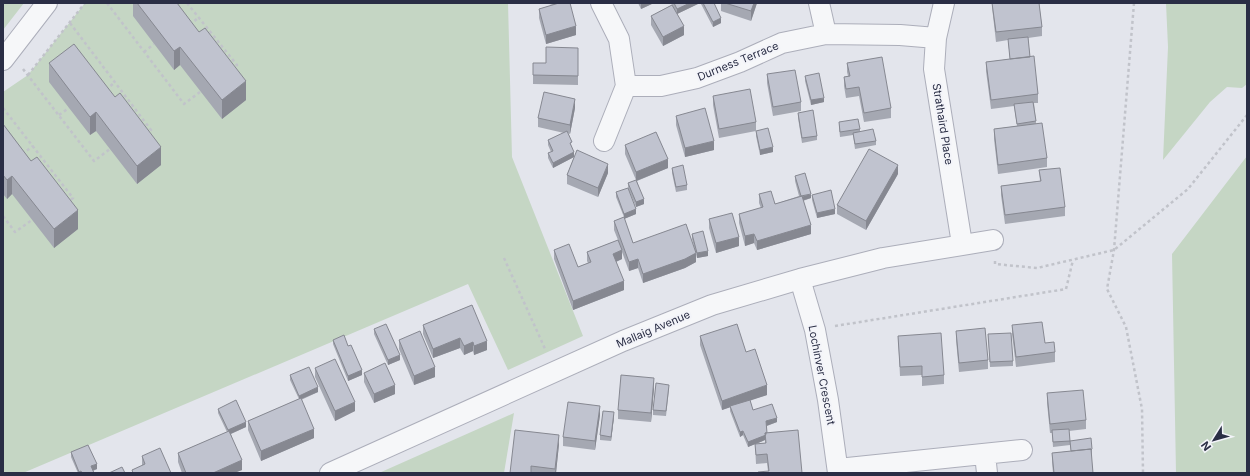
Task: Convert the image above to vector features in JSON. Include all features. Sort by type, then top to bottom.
[{"type":"street","points":[[6,55],[47,3]]},
{"type":"street","points":[[601,3],[619,39],[626,86],[604,141]]},
{"type":"street","points":[[819,3],[826,34]]},
{"type":"street","name":"Strathaird Place","points":[[944,3],[936,38],[934,70],[962,244]]},
{"type":"street","name":"Durness Terrace","points":[[626,86],[661,86],[697,78],[782,44],[826,34],[900,35],[936,38]]},
{"type":"street","name":"Mallaig Avenue","points":[[330,473],[623,341],[712,304],[800,279],[883,258],[993,240]]},
{"type":"street","name":"Lochinver Crescent","points":[[800,279],[815,330],[828,400],[838,471]]},
{"type":"street","points":[[838,471],[986,463],[1022,450]]},
{"type":"path","points":[[28,75],[85,3]]},
{"type":"path","points":[[107,3],[184,104],[200,92]]},
{"type":"path","points":[[188,3],[237,66],[232,70]]},
{"type":"path","points":[[1134,3],[1114,250],[1107,289],[1126,327],[1142,409],[1143,473]]},
{"type":"path","points":[[188,26],[199,17]]},
{"type":"path","points":[[70,23],[151,130],[146,134]]},
{"type":"path","points":[[144,52],[154,44]]},
{"type":"path","points":[[6,55],[28,75],[94,161],[110,149]]},
{"type":"path","points":[[104,91],[115,82]]},
{"type":"path","points":[[3,108],[73,198],[67,203]]},
{"type":"path","points":[[60,115],[69,108]]},
{"type":"path","points":[[993,240],[995,264],[1037,268],[1114,250],[1188,189],[1247,115]]},
{"type":"path","points":[[21,155],[33,146]]},
{"type":"path","points":[[3,216],[15,232],[32,220]]},
{"type":"path","points":[[504,258],[555,372]]},
{"type":"path","points":[[815,330],[1066,289],[1073,260]]},
{"type":"green space","points":[[3,3],[24,3],[3,30]]},
{"type":"green space","points":[[85,3],[508,3],[512,157],[583,336],[508,370],[468,284],[23,473],[3,473],[3,92],[28,75]]},
{"type":"green space","points":[[1166,3],[1247,3],[1247,84],[1242,88],[1227,87],[1210,102],[1163,160],[1168,47]]},
{"type":"green space","points":[[1247,156],[1247,473],[1176,473],[1172,254]]},
{"type":"green space","points":[[514,413],[504,473],[379,473]]},
{"type":"building","points":[[137,3],[177,3],[199,32],[205,28],[246,81],[222,100],[180,47],[174,51]]},
{"type":"building","points":[[559,3],[570,3],[576,26],[546,35],[539,9]]},
{"type":"building","points":[[674,3],[690,3],[677,9]]},
{"type":"building","points":[[703,3],[714,3],[721,18],[713,22]]},
{"type":"building","points":[[725,3],[754,3],[751,11]]},
{"type":"building","points":[[992,3],[1039,3],[1042,27],[996,32]]},
{"type":"building","points":[[672,5],[684,26],[663,37],[651,16]]},
{"type":"building","points":[[1028,37],[1030,57],[1010,59],[1008,39]]},
{"type":"building","points":[[74,44],[115,97],[120,93],[161,147],[137,166],[96,112],[90,117],[49,63]]},
{"type":"building","points":[[546,47],[578,48],[578,76],[533,75],[533,63],[546,63]]},
{"type":"building","points":[[1034,56],[1038,94],[991,100],[986,62]]},
{"type":"building","points":[[882,57],[891,108],[864,113],[859,87],[846,89],[844,77],[850,76],[847,63]]},
{"type":"building","points":[[795,70],[801,102],[773,107],[767,74]]},
{"type":"building","points":[[819,73],[824,98],[811,100],[805,76]]},
{"type":"building","points":[[750,89],[756,122],[719,129],[713,96]]},
{"type":"building","points":[[544,92],[575,99],[570,125],[538,118]]},
{"type":"building","points":[[1033,102],[1036,121],[1017,124],[1014,104]]},
{"type":"building","points":[[705,108],[714,141],[685,148],[676,116]]},
{"type":"building","points":[[813,110],[817,136],[802,138],[798,113]]},
{"type":"building","points":[[858,119],[860,129],[840,132],[839,122]]},
{"type":"building","points":[[1042,123],[1047,158],[998,165],[994,129]]},
{"type":"building","points":[[3,124],[31,161],[37,157],[78,210],[54,229],[12,176],[7,180],[3,175]]},
{"type":"building","points":[[768,128],[773,147],[760,150],[756,131]]},
{"type":"building","points":[[873,129],[876,141],[855,144],[853,133]]},
{"type":"building","points":[[567,131],[572,142],[570,143],[574,152],[553,163],[548,153],[553,151],[548,140]]},
{"type":"building","points":[[656,132],[668,159],[636,172],[625,145]]},
{"type":"building","points":[[869,149],[898,165],[866,221],[837,205]]},
{"type":"building","points":[[577,150],[608,164],[598,188],[567,175]]},
{"type":"building","points":[[683,165],[687,185],[676,187],[672,168]]},
{"type":"building","points":[[1060,168],[1065,207],[1005,215],[1001,186],[1041,181],[1039,170]]},
{"type":"building","points":[[805,173],[811,194],[801,196],[795,176]]},
{"type":"building","points":[[636,180],[644,199],[636,202],[628,183]]},
{"type":"building","points":[[628,188],[636,209],[624,214],[616,192]]},
{"type":"building","points":[[831,190],[835,209],[817,213],[812,195]]},
{"type":"building","points":[[771,191],[775,204],[802,196],[811,225],[757,241],[754,234],[745,236],[739,214],[763,207],[759,194]]},
{"type":"building","points":[[732,213],[739,237],[716,243],[709,219]]},
{"type":"building","points":[[624,217],[633,243],[686,224],[696,253],[685,259],[643,274],[638,259],[629,262],[614,221]]},
{"type":"building","points":[[703,231],[708,251],[697,253],[692,234]]},
{"type":"building","points":[[618,240],[622,250],[613,254],[624,281],[573,301],[554,250],[569,244],[578,267],[591,262],[587,252]]},
{"type":"building","points":[[472,305],[487,341],[474,346],[473,342],[464,346],[460,338],[433,349],[423,325]]},
{"type":"building","points":[[1042,322],[1045,343],[1054,342],[1055,352],[1016,357],[1012,325]]},
{"type":"building","points":[[386,324],[400,355],[388,360],[374,329]]},
{"type":"building","points":[[737,324],[746,352],[755,349],[767,385],[722,401],[700,336]]},
{"type":"building","points":[[985,328],[988,360],[959,363],[956,331]]},
{"type":"building","points":[[420,331],[435,367],[414,376],[399,340]]},
{"type":"building","points":[[941,333],[944,375],[922,377],[922,366],[900,367],[898,336]]},
{"type":"building","points":[[1011,333],[1013,361],[990,362],[988,334]]},
{"type":"building","points":[[344,335],[348,346],[351,345],[362,370],[348,376],[333,340]]},
{"type":"building","points":[[335,359],[355,402],[335,411],[315,368]]},
{"type":"building","points":[[385,363],[395,385],[374,394],[364,373]]},
{"type":"building","points":[[309,367],[318,387],[299,396],[290,375]]},
{"type":"building","points":[[621,375],[654,378],[651,413],[618,410]]},
{"type":"building","points":[[656,383],[669,385],[666,411],[653,410]]},
{"type":"building","points":[[1083,390],[1086,420],[1050,424],[1047,393]]},
{"type":"building","points":[[301,398],[314,429],[261,451],[248,421]]},
{"type":"building","points":[[236,400],[246,422],[228,430],[218,409]]},
{"type":"building","points":[[750,400],[753,410],[772,404],[777,418],[766,421],[766,435],[748,442],[743,431],[740,432],[730,406]]},
{"type":"building","points":[[568,402],[600,406],[595,441],[563,437]]},
{"type":"building","points":[[603,411],[614,412],[611,437],[600,435]]},
{"type":"building","points":[[1069,429],[1070,441],[1053,442],[1052,430]]},
{"type":"building","points":[[515,430],[559,435],[555,469],[531,466],[531,473],[510,473]]},
{"type":"building","points":[[798,430],[802,473],[759,473],[758,472],[769,471],[767,454],[756,455],[755,444],[766,443],[765,433]]},
{"type":"building","points":[[229,431],[242,460],[213,473],[186,473],[178,453]]},
{"type":"building","points":[[1091,438],[1091,450],[1071,451],[1070,441]]},
{"type":"building","points":[[88,445],[97,464],[91,466],[94,473],[82,473],[81,471],[79,472],[71,452]]},
{"type":"building","points":[[160,448],[171,473],[133,473],[132,470],[145,464],[142,456]]},
{"type":"building","points":[[1091,449],[1093,473],[1054,473],[1052,453]]},
{"type":"building","points":[[122,467],[125,473],[109,473]]}]
